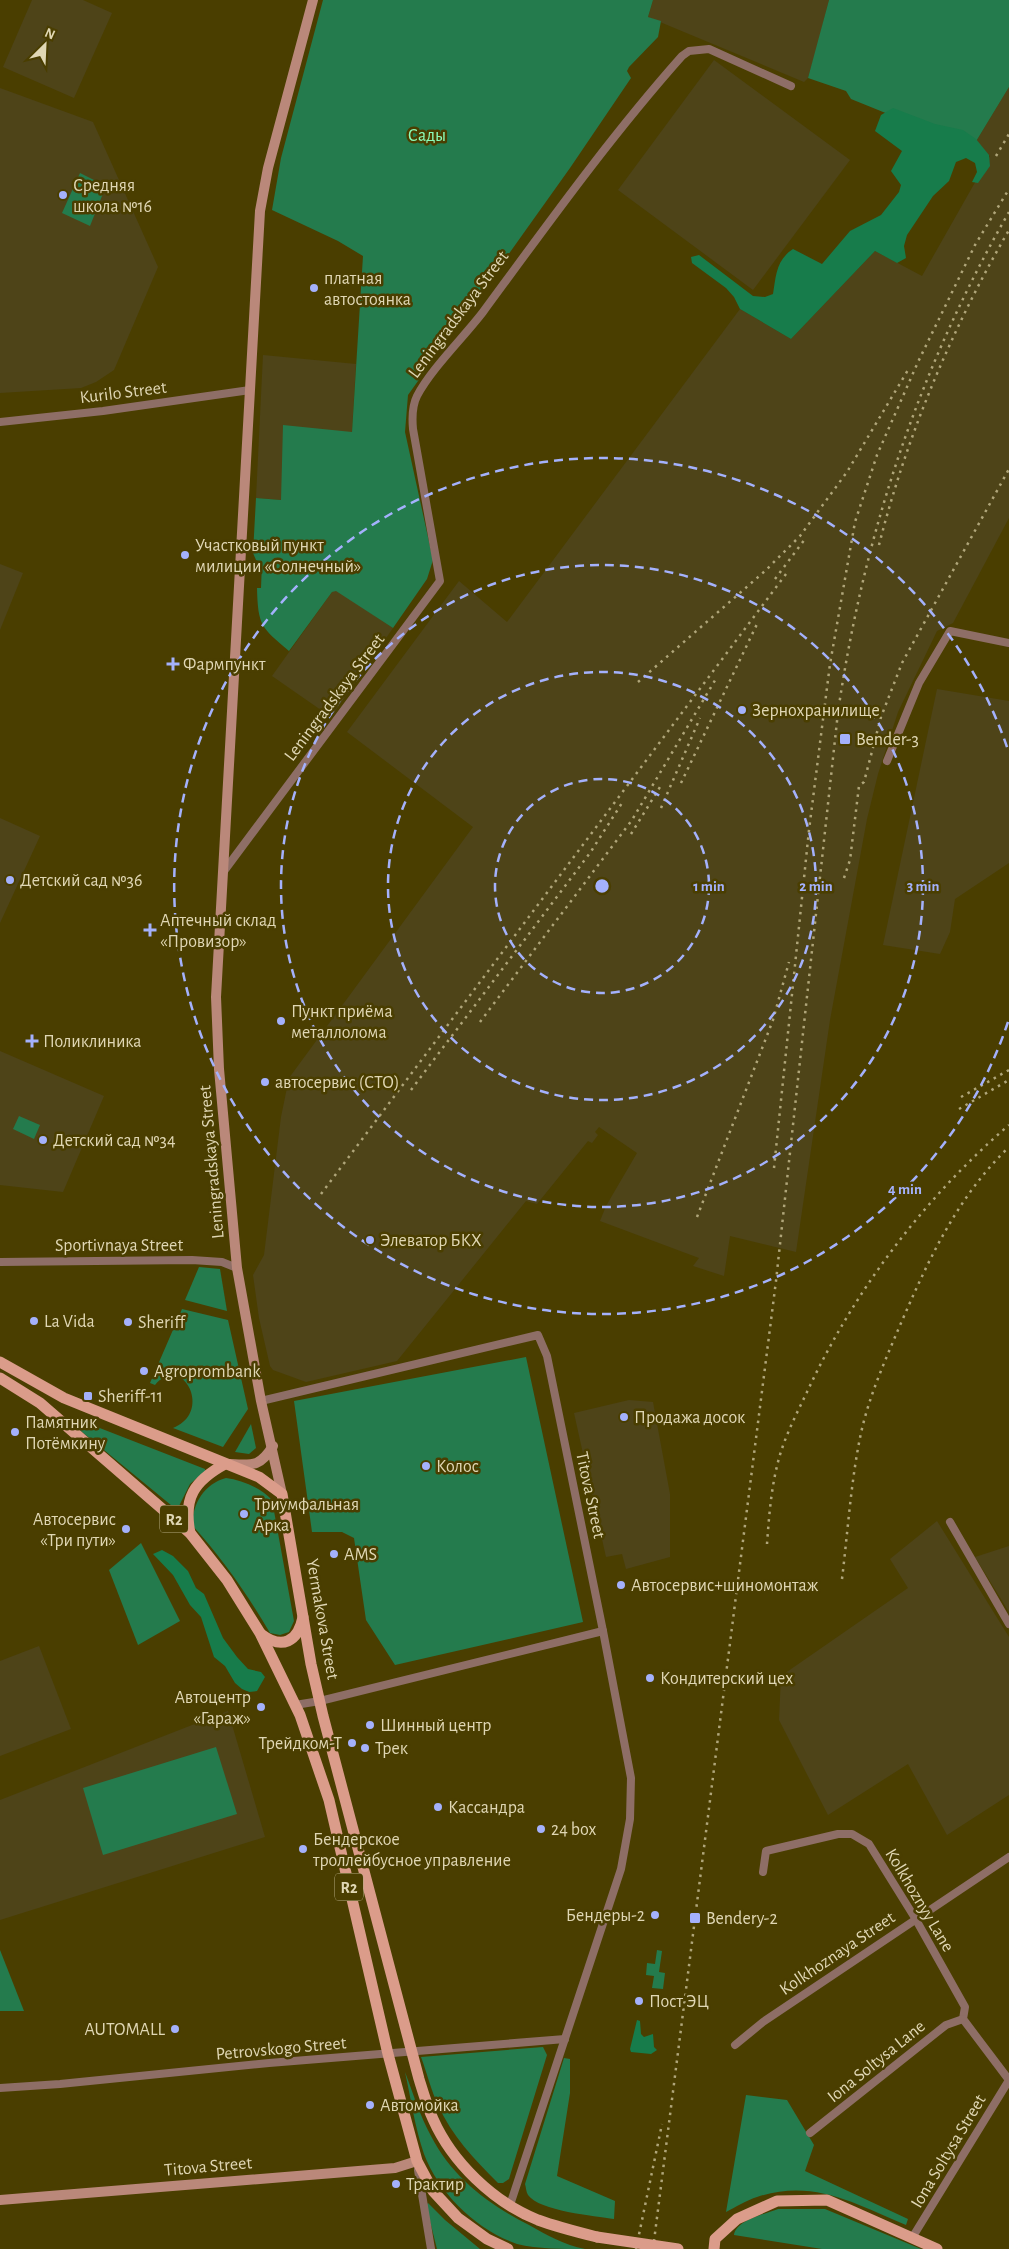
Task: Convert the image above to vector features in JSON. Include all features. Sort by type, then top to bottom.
[{"type":"main road","points":[[0,1362],[64,1398],[259,1477],[282,1494]]},
{"type":"main road","name":"R2","points":[[0,1378],[40,1403],[190,1533],[227,1580],[260,1633],[295,1704],[329,1800],[388,2054],[417,2161],[433,2191],[458,2218],[487,2239],[508,2249]]},
{"type":"main road","points":[[190,1533],[186,1512],[192,1494],[201,1481],[225,1464]]},
{"type":"main road","name":"Yermakova Street","points":[[282,1494],[304,1612],[311,1664],[411,2052]]},
{"type":"main road","points":[[260,1633],[270,1641],[281,1643],[290,1640],[300,1630],[304,1612]]},
{"type":"main road","name":"R2","points":[[411,2052],[433,2119],[451,2150],[478,2181],[510,2205],[536,2219],[597,2237],[678,2249]]},
{"type":"main road","points":[[714,2249],[714,2239],[737,2219],[777,2201],[827,2200],[937,2249]]},
{"type":"street","name":"Leningradskaya Street","points":[[282,1494],[273,1446],[261,1401],[237,1268],[219,1069],[216,997],[261,199],[313,0]]},
{"type":"street","name":"Leningradskaya Street","points":[[224,871],[440,581],[412,421],[415,402],[423,387],[482,312],[556,211],[682,56],[689,51],[709,49],[791,86]]},
{"type":"street","name":"Kurilo Street","points":[[0,422],[103,411],[250,390]]},
{"type":"street","points":[[887,761],[919,683],[950,631],[1009,643]]},
{"type":"street","name":"Sportivnaya Street","points":[[0,1262],[192,1260],[222,1262],[237,1268]]},
{"type":"street","name":"Titova Street","points":[[261,1401],[538,1335],[547,1356],[603,1631]]},
{"type":"street","points":[[225,1464],[253,1465],[265,1459],[273,1446]]},
{"type":"street","points":[[950,1522],[1009,1624]]},
{"type":"street","points":[[295,1704],[320,1701],[603,1631],[631,1778],[630,1819],[621,1869],[510,2205]]},
{"type":"street","name":"Kolkhoznyy Lane","points":[[763,1872],[766,1851],[838,1834],[852,1834],[869,1844],[915,1918],[965,2007],[963,2019],[1009,2080]]},
{"type":"street","name":"Kolkhoznaya Street","points":[[735,2045],[763,2022],[915,1918],[1009,1857]]},
{"type":"street","name":"Iona Soltysa Lane","points":[[810,2133],[946,2025],[963,2019]]},
{"type":"street","name":"Petrovskogo Street","points":[[0,2088],[60,2084],[269,2063],[565,2039]]},
{"type":"street","name":"Iona Soltysa Street","points":[[912,2238],[1009,2080]]},
{"type":"street","points":[[417,2161],[431,2249]]},
{"type":"street","name":"Titova Street","points":[[0,2200],[395,2168],[417,2161]]},
{"type":"shaded area","points":[[32,0],[83,0],[112,13],[74,98],[3,67]]},
{"type":"shaded area","points":[[653,0],[829,0],[808,78],[804,82],[648,17]]},
{"type":"shaded area","points":[[714,60],[850,160],[753,290],[618,190]]},
{"type":"shaded area","points":[[1009,87],[1009,518],[953,623],[937,631],[898,712],[878,774],[867,819],[830,1020],[796,1252],[730,1236],[724,1276],[693,1266],[699,1258],[600,1221],[606,1206],[637,1153],[599,1127],[595,1132],[598,1135],[592,1143],[588,1141],[537,1204],[526,1201],[397,1361],[306,1382],[273,1370],[270,1366],[259,1318],[253,1275],[264,1255],[281,1117],[289,1078],[473,827],[347,732],[459,581],[507,622],[740,309],[791,339],[875,251],[922,276],[990,156],[972,148]]},
{"type":"shaded area","name":"Средняя школа №16","points":[[0,88],[93,122],[158,267],[114,370],[96,382],[81,388],[0,393]]},
{"type":"shaded area","points":[[263,355],[356,364],[352,432],[281,500],[256,498]]},
{"type":"shaded area","points":[[0,564],[23,573],[0,630]]},
{"type":"shaded area","points":[[336,590],[393,628],[331,717],[272,676],[332,592]]},
{"type":"shaded area","points":[[937,689],[1009,701],[1009,863],[955,899],[950,932],[940,954],[883,945]]},
{"type":"shaded area","name":"Детский сад №36","points":[[0,818],[40,836],[0,923]]},
{"type":"shaded area","name":"Детский сад №34","points":[[0,1051],[104,1096],[63,1192],[0,1185]]},
{"type":"shaded area","points":[[629,1400],[653,1402],[670,1494],[670,1557],[626,1569],[622,1554],[606,1557],[574,1413]]},
{"type":"shaded area","points":[[937,1521],[1009,1637],[1009,1795],[947,1835],[908,1764],[828,1815],[779,1720],[781,1676],[908,1588],[890,1559]]},
{"type":"shaded area","points":[[1009,1546],[1009,1612],[975,1557]]},
{"type":"shaded area","points":[[39,1646],[71,1729],[0,1756],[0,1661]]},
{"type":"shaded area","points":[[228,1711],[265,1837],[0,1920],[0,1800]]},
{"type":"green space","name":"Сады","points":[[323,0],[653,0],[648,17],[661,21],[658,37],[629,67],[627,71],[631,78],[570,168],[408,395],[405,432],[433,560],[427,579],[393,628],[336,591],[332,592],[289,651],[267,631],[258,610],[257,588],[261,588],[262,562],[256,560],[253,553],[256,498],[281,500],[283,425],[352,432],[363,256],[338,241],[272,210],[281,158]]},
{"type":"green space","points":[[829,0],[1009,0],[1009,87],[972,148],[851,99],[846,91],[808,78]]},
{"type":"green space","points":[[893,108],[935,124],[963,130],[976,139],[989,155],[990,166],[978,183],[972,182],[977,172],[975,163],[966,158],[956,162],[949,181],[933,196],[907,235],[904,246],[906,258],[897,263],[875,251],[791,339],[740,309],[734,297],[726,288],[692,263],[691,257],[699,255],[753,296],[765,297],[773,294],[780,263],[787,253],[793,249],[822,264],[850,231],[881,215],[899,192],[901,185],[891,171],[902,151],[875,131],[881,115]]},
{"type":"green space","points":[[80,173],[106,186],[90,226],[62,213]]},
{"type":"green space","points":[[19,1116],[40,1125],[34,1139],[13,1129]]},
{"type":"green space","points":[[199,1267],[220,1269],[227,1311],[185,1300]]},
{"type":"green space","points":[[182,1309],[228,1320],[248,1409],[223,1447],[173,1428],[185,1420],[191,1410],[192,1399],[189,1388],[183,1380],[175,1376],[165,1377],[155,1385],[150,1383]]},
{"type":"green space","name":"Колос","points":[[526,1357],[583,1622],[395,1665],[366,1620],[354,1538],[342,1532],[312,1532],[294,1401]]},
{"type":"green space","points":[[74,1418],[205,1469],[205,1471],[190,1484],[177,1510],[76,1427],[70,1421]]},
{"type":"green space","points":[[251,1424],[256,1448],[249,1454],[235,1452]]},
{"type":"green space","points":[[226,1478],[251,1485],[272,1500],[294,1621],[289,1632],[280,1635],[270,1633],[234,1577],[192,1525],[197,1502],[201,1496],[212,1485]]},
{"type":"green space","points":[[141,1543],[180,1621],[138,1645],[109,1570]]},
{"type":"green space","points":[[162,1550],[173,1556],[188,1571],[196,1588],[204,1594],[223,1638],[237,1657],[248,1669],[261,1672],[265,1677],[257,1691],[249,1692],[242,1689],[235,1683],[225,1666],[214,1657],[201,1617],[190,1605],[173,1575],[153,1554]]},
{"type":"green space","points":[[216,1747],[237,1814],[103,1855],[83,1788]]},
{"type":"green space","points":[[0,1950],[24,2011],[0,2011]]},
{"type":"green space","points":[[657,1950],[662,1951],[659,1972],[665,1973],[663,1989],[652,1988],[654,1976],[646,1975],[647,1963],[655,1964]]},
{"type":"green space","points":[[637,2020],[640,2021],[641,2034],[644,2037],[653,2034],[654,2047],[657,2050],[651,2054],[631,2052],[630,2049]]},
{"type":"green space","points":[[543,2047],[547,2055],[509,2179],[503,2183],[498,2183],[472,2156],[450,2127],[436,2099],[421,2057]]},
{"type":"green space","points":[[564,2058],[570,2059],[570,2093],[557,2176],[615,2201],[614,2219],[555,2209],[534,2201],[527,2192],[525,2184]]},
{"type":"green space","points":[[405,2072],[431,2136],[440,2151],[461,2177],[486,2199],[514,2217],[556,2239],[585,2249],[542,2248],[517,2244],[488,2230],[461,2209],[439,2183],[424,2154]]},
{"type":"green space","points":[[746,2095],[787,2100],[814,2145],[805,2171],[908,2219],[906,2225],[834,2196],[797,2190],[757,2197],[726,2212]]},
{"type":"green space","points":[[428,2203],[480,2249],[437,2249],[426,2205]]},
{"type":"green space","points":[[778,2209],[825,2209],[921,2249],[822,2249],[734,2235],[740,2225],[759,2215]]},
{"type":"railway","points":[[996,156],[1009,134]]},
{"type":"railway","points":[[774,1168],[809,830],[830,664],[855,522],[877,455],[918,362],[975,245],[1009,189]]},
{"type":"railway","points":[[653,2249],[776,1281],[838,712],[849,646],[863,581],[880,517],[922,392],[948,331],[977,271],[1009,212]]},
{"type":"railway","points":[[879,545],[903,463],[933,383],[969,305],[1009,230]]},
{"type":"railway","points":[[638,682],[765,571],[800,536],[847,472],[908,370]]},
{"type":"railway","points":[[844,878],[850,860],[859,786],[864,782],[881,717],[902,663],[1009,469]]},
{"type":"railway","points":[[775,579],[805,539]]},
{"type":"railway","points":[[321,1194],[786,574]]},
{"type":"railway","points":[[681,783],[758,622]]},
{"type":"railway","points":[[480,1022],[632,820],[717,677]]},
{"type":"railway","points":[[661,808],[700,718]]},
{"type":"railway","points":[[631,834],[660,787]]},
{"type":"railway","points":[[411,1090],[590,853],[622,803]]},
{"type":"railway","points":[[697,1217],[773,1020],[789,962]]},
{"type":"railway","points":[[961,1097],[1009,1070]]},
{"type":"railway","points":[[959,1109],[1009,1080]]},
{"type":"railway","points":[[767,1544],[774,1482],[784,1444],[807,1392],[846,1318],[869,1282],[920,1215],[948,1183],[1009,1125]]},
{"type":"railway","points":[[842,1579],[852,1487],[861,1433],[877,1380],[920,1280],[944,1232],[973,1188],[1009,1147]]},
{"type":"railway","points":[[636,2249],[662,2124]]},
{"type":"place","name":"Средняя школа №16","points":[[63,195]]},
{"type":"place","name":"платная автостоянка","points":[[314,288]]},
{"type":"place","name":"Участковый пункт милиции «Солнечный»","points":[[185,555]]},
{"type":"place","name":"Фармпункт","points":[[173,664]]},
{"type":"place","name":"Зернохранилище","points":[[742,710]]},
{"type":"place","name":"Bender-3","points":[[845,739]]},
{"type":"place","name":"Детский сад №36","points":[[10,880]]},
{"type":"place","name":"Аптечный склад «Провизор»","points":[[150,930]]},
{"type":"place","name":"Пункт приёма металлолома","points":[[281,1021]]},
{"type":"place","name":"Поликлиника","points":[[32,1041]]},
{"type":"place","name":"автосервис (СТО)","points":[[265,1082]]},
{"type":"place","name":"Детский сад №34","points":[[43,1140]]},
{"type":"place","name":"Элеватор БКХ","points":[[370,1240]]},
{"type":"place","name":"La Vida","points":[[34,1321]]},
{"type":"place","name":"Sheriff","points":[[128,1322]]},
{"type":"place","name":"Agroprombank","points":[[144,1371]]},
{"type":"place","name":"Sheriff-11","points":[[88,1396]]},
{"type":"place","name":"Продажа досок","points":[[624,1417]]},
{"type":"place","name":"Памятник Потёмкину","points":[[15,1432]]},
{"type":"place","name":"Колос","points":[[426,1466]]},
{"type":"place","name":"Триумфальная Арка","points":[[244,1514]]},
{"type":"place","name":"Автосервис «Три пути»","points":[[126,1529]]},
{"type":"place","name":"AMS","points":[[334,1554]]},
{"type":"place","name":"Автосервис+шиномонтаж","points":[[621,1585]]},
{"type":"place","name":"Кондитерский цех","points":[[650,1678]]},
{"type":"place","name":"Автоцентр «Гараж»","points":[[261,1707]]},
{"type":"place","name":"Шинный центр","points":[[370,1725]]},
{"type":"place","name":"Трейдком-Т","points":[[352,1743]]},
{"type":"place","name":"Трек","points":[[365,1748]]},
{"type":"place","name":"Кассандра","points":[[438,1807]]},
{"type":"place","name":"24 box","points":[[541,1829]]},
{"type":"place","name":"Бендерское троллейбусное управление","points":[[303,1849]]},
{"type":"place","name":"Бендеры-2","points":[[655,1915]]},
{"type":"place","name":"Bendery-2","points":[[695,1918]]},
{"type":"place","name":"Пост ЭЦ","points":[[639,2001]]},
{"type":"place","name":"AUTOMALL","points":[[175,2029]]},
{"type":"place","name":"Автомойка","points":[[370,2105]]},
{"type":"place","name":"Трактир","points":[[396,2184]]}]
